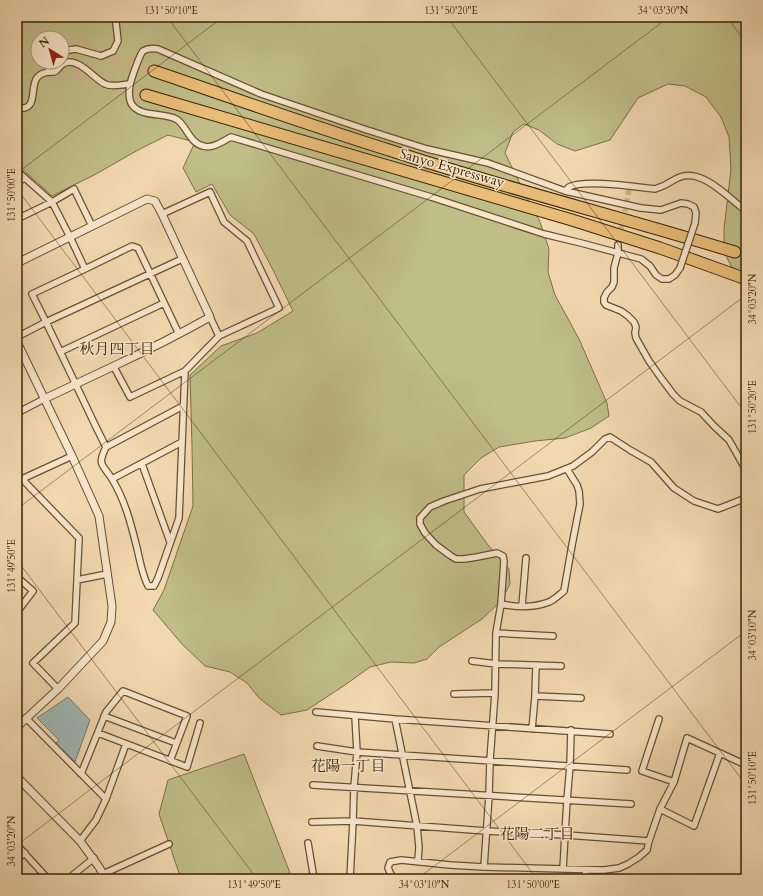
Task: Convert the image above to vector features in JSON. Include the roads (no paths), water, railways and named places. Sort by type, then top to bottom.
[{"type":"highway","name":"Sanyo Expressway","points":[[154,71],[392,151],[486,180],[735,252]]},
{"type":"highway","name":"Sanyo Expressway","points":[[146,95],[572,220],[660,248],[746,279]]},
{"type":"street","points":[[70,50],[76,49],[101,56],[113,50],[118,41],[116,23],[118,17]]},
{"type":"street","points":[[150,48],[158,49],[261,94],[427,149],[488,163],[565,191],[651,210],[661,210],[681,204],[688,204],[694,207],[696,213],[695,223],[680,268],[675,275],[669,279],[662,279],[656,275],[650,266],[641,259],[544,234],[431,197],[232,137],[215,145],[208,147],[201,146],[175,118],[146,113],[135,108],[131,103],[130,84],[140,56],[144,51],[150,48]]},
{"type":"street","points":[[17,108],[26,107],[31,104],[33,99],[33,86],[39,75],[57,71],[63,64],[69,62],[75,63],[105,84],[111,86],[130,84]]},
{"type":"street","points":[[17,171],[52,202],[85,269]]},
{"type":"street","points":[[565,191],[570,187],[584,183],[655,189],[666,185],[679,177],[687,175],[705,180],[715,186],[741,207]]},
{"type":"street","points":[[17,182],[25,178]]},
{"type":"street","points":[[17,219],[52,202],[74,189],[92,226]]},
{"type":"street","points":[[114,366],[130,396],[184,371],[219,336],[279,308],[247,241],[224,222],[210,192],[162,214]]},
{"type":"street","points":[[17,263],[147,199],[154,201],[162,214],[219,336]]},
{"type":"street","points":[[618,245],[618,253],[614,268],[614,282],[604,298],[606,305],[621,311],[634,322],[636,327],[636,338],[649,361],[673,394],[707,417],[729,440],[746,470]]},
{"type":"street","points":[[106,446],[96,429],[32,294],[132,246],[138,248],[179,334]]},
{"type":"street","points":[[17,337],[182,259]]},
{"type":"street","points":[[60,352],[164,303]]},
{"type":"street","points":[[17,413],[179,334],[210,317]]},
{"type":"street","points":[[17,342],[99,516],[112,606],[111,622],[103,641],[58,689],[17,727]]},
{"type":"street","points":[[183,406],[106,446],[102,456],[101,464],[112,479],[125,505],[137,546],[144,578],[148,586],[154,586],[158,578],[179,518],[182,442],[184,371]]},
{"type":"street","points":[[484,867],[495,693],[496,633],[501,604],[504,562],[503,556],[497,553],[464,559],[451,556],[436,545],[425,533],[420,524],[420,518],[430,507],[480,488],[548,476],[567,469],[592,452],[605,439],[610,437],[651,462],[674,488],[694,501],[718,509],[746,498]]},
{"type":"street","points":[[112,479],[182,442]]},
{"type":"street","points":[[58,689],[33,663],[75,623],[80,538],[20,478],[72,456]]},
{"type":"street","points":[[142,464],[170,542]]},
{"type":"street","points":[[501,604],[511,606],[540,605],[550,602],[564,591],[580,504],[577,485],[567,469]]},
{"type":"street","points":[[522,606],[526,558]]},
{"type":"street","points":[[77,580],[107,574]]},
{"type":"street","points":[[17,577],[33,591],[17,612]]},
{"type":"street","points":[[496,633],[553,636]]},
{"type":"street","points":[[472,661],[496,664],[561,666]]},
{"type":"street","points":[[532,729],[536,665]]},
{"type":"street","points":[[81,774],[106,712],[123,691],[187,716],[170,761]]},
{"type":"street","points":[[454,694],[495,693]]},
{"type":"street","points":[[535,696],[581,698]]},
{"type":"street","points":[[316,712],[610,734]]},
{"type":"street","points":[[104,716],[176,743]]},
{"type":"street","points":[[350,879],[356,752],[355,716]]},
{"type":"street","points":[[26,718],[106,799]]},
{"type":"street","points":[[396,719],[417,826],[420,847],[418,861]]},
{"type":"street","points":[[659,719],[642,771],[674,782]]},
{"type":"street","points":[[98,733],[187,768],[200,723]]},
{"type":"street","points":[[563,869],[571,730]]},
{"type":"street","points":[[393,879],[388,868],[390,862],[401,860],[484,867],[611,870],[628,864],[647,850],[660,809],[674,782],[687,738],[746,765]]},
{"type":"street","points":[[80,841],[96,820],[106,799],[126,744]]},
{"type":"street","points":[[317,746],[356,752],[627,770]]},
{"type":"street","points":[[660,809],[694,826],[720,753]]},
{"type":"street","points":[[17,777],[80,841],[94,858],[105,877],[169,844]]},
{"type":"street","points":[[313,784],[631,804]]},
{"type":"street","points":[[312,822],[353,821],[649,841]]},
{"type":"street","points":[[308,843],[314,879]]},
{"type":"street","points":[[17,845],[48,879]]},
{"type":"street","points":[[17,859],[25,853]]},
{"type":"street","points":[[68,879],[94,858]]},
{"type":"street","points":[[585,879],[586,870]]},
{"type":"water","points":[[68,697],[90,720],[75,762],[56,743],[59,740],[37,718]]},
{"type":"tunnel","points":[[17,27],[30,31]]},
{"type":"tunnel","points":[[70,45],[154,71]]},
{"type":"tunnel","points":[[17,55],[30,59]]},
{"type":"tunnel","points":[[66,70],[146,95]]},
{"type":"tunnel","points":[[618,245],[629,190]]},
{"type":"tunnel","points":[[735,252],[746,255]]},
{"type":"district","name":"秋月四丁目","points":[[117,349]]},
{"type":"district","name":"花陽一丁目","points":[[348,766]]},
{"type":"district","name":"花陽二丁目","points":[[537,834]]}]
